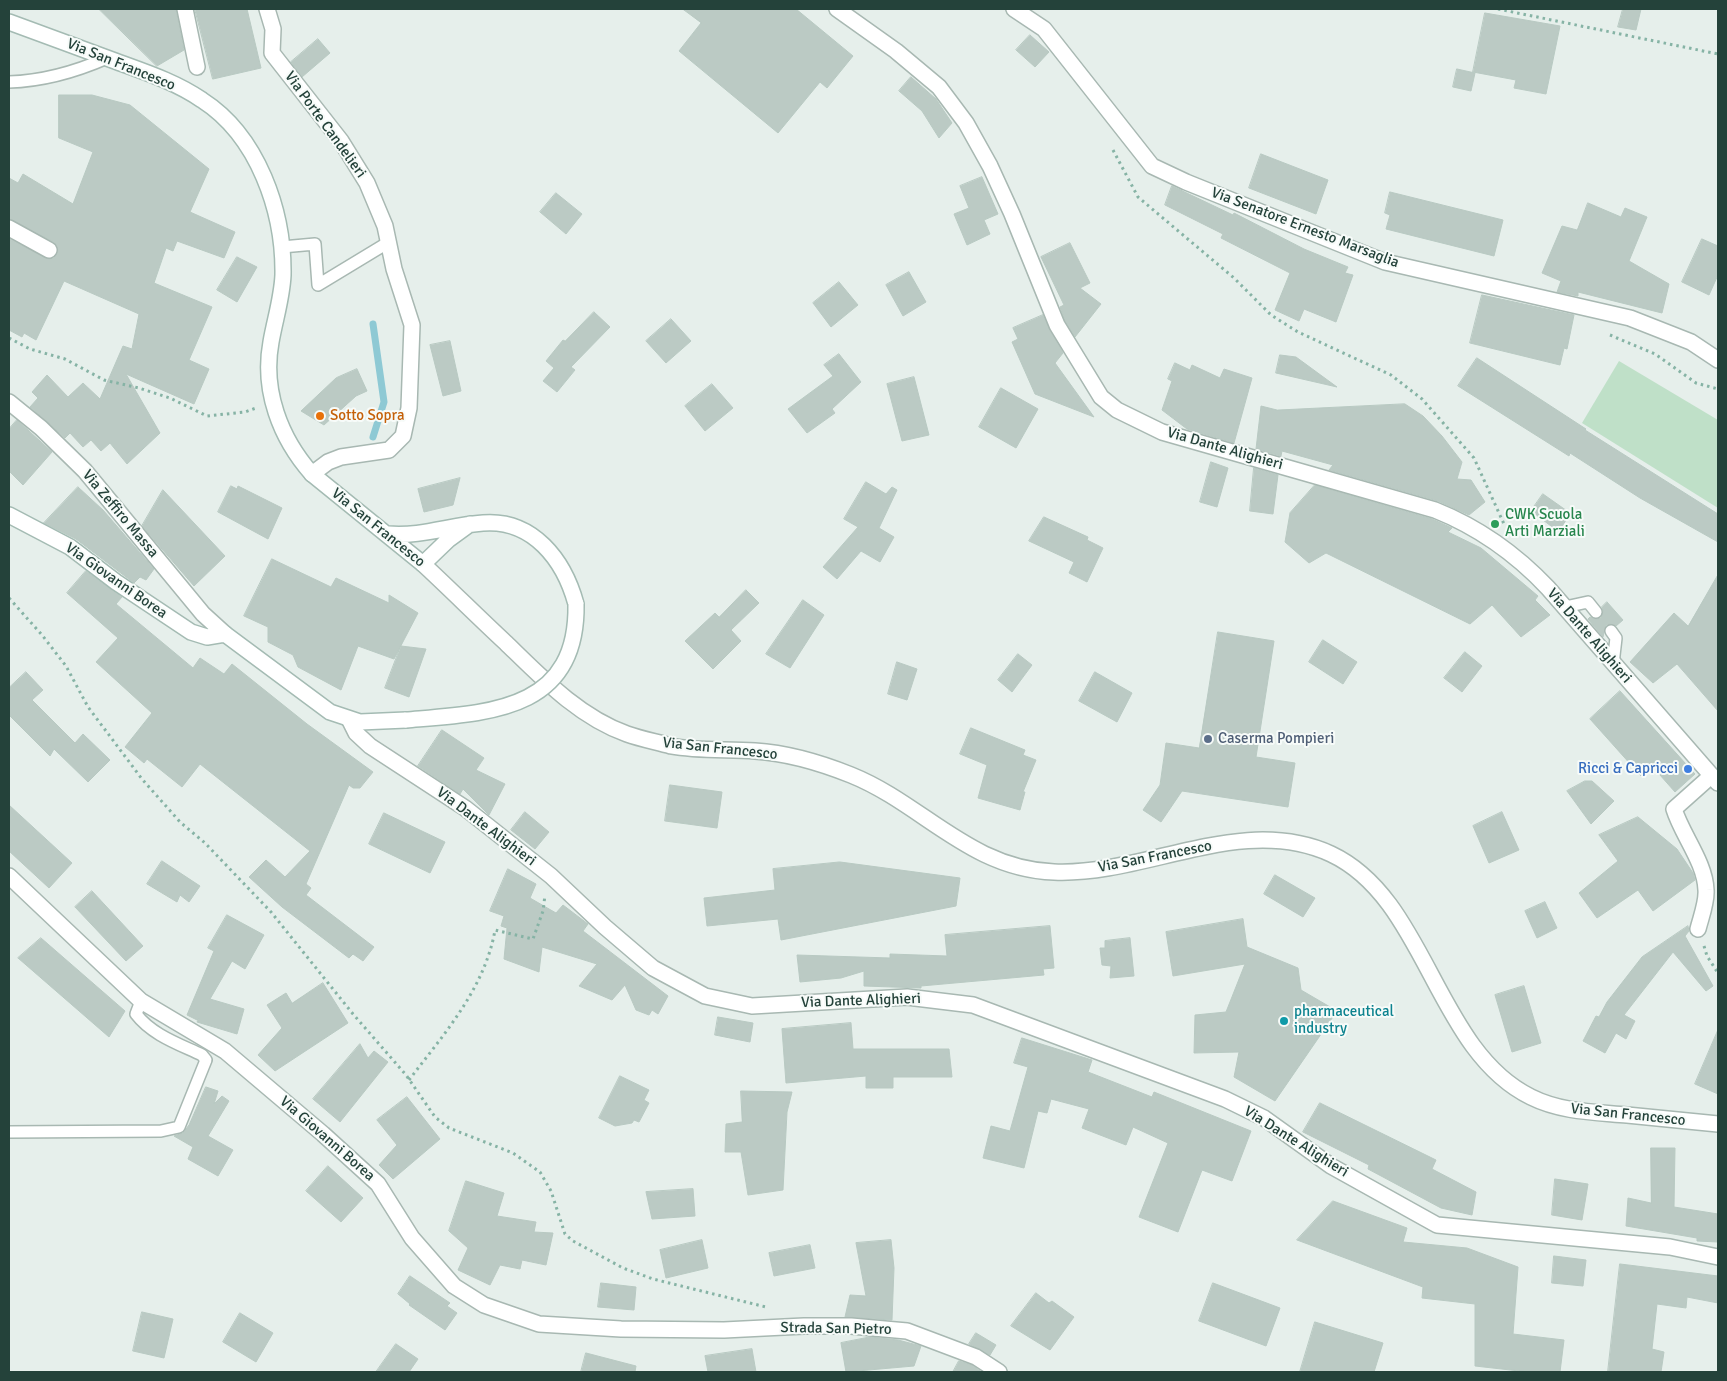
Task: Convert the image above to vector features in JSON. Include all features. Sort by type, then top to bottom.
[{"type":"street","points":[[185,9],[197,67]]},
{"type":"street","name":"Via Porte Candelieri","points":[[267,9],[273,29],[272,53],[352,158],[378,206],[389,242],[394,269],[412,325],[412,366],[406,426],[403,436],[389,450],[341,457],[328,462],[312,474]]},
{"type":"street","name":"Via Dante Alighieri","points":[[838,9],[896,51],[940,87],[966,123],[990,166],[1012,214],[1057,325],[1101,397],[1117,410],[1162,432],[1435,510],[1462,521],[1487,535],[1517,557],[1565,607],[1715,780]]},
{"type":"street","name":"Via Senatore Ernesto Marsaglia","points":[[1014,9],[1044,29],[1152,166],[1195,186],[1385,262],[1630,318],[1691,342],[1718,360]]},
{"type":"street","name":"Via San Francesco","points":[[9,22],[157,76],[202,100],[223,118],[239,136],[255,159],[268,187],[282,247],[283,276],[279,308],[271,343],[269,376],[272,401],[287,440],[299,460],[312,474],[423,564],[557,692],[603,723],[627,734],[675,747],[760,751],[807,760],[853,776],[903,803],[948,836],[1000,862],[1054,872],[1117,868],[1231,842],[1265,840],[1295,842],[1333,855],[1362,875],[1390,903],[1481,1057],[1504,1082],[1532,1098],[1570,1111],[1718,1124]]},
{"type":"street","points":[[9,228],[49,250]]},
{"type":"street","name":"Via Zeffiro Massa","points":[[9,402],[41,428],[85,471],[203,614],[225,634]]},
{"type":"street","name":"Via Giovanni Borea","points":[[9,514],[70,546],[116,582],[191,632],[207,637],[225,634]]},
{"type":"street","points":[[225,634],[322,707],[350,720],[368,722],[406,720],[498,710],[520,702],[541,689],[559,670],[571,648],[576,627],[576,604],[571,585],[558,562],[540,540],[522,529],[504,524],[470,524],[419,535],[388,534]]},
{"type":"street","points":[[423,564],[448,540],[470,524]]},
{"type":"street","name":"Via Dante Alighieri","points":[[350,720],[356,733],[370,746],[465,808],[547,873],[653,968],[705,996],[752,1006],[907,997],[973,1005],[1225,1099],[1264,1118],[1331,1166],[1437,1225],[1670,1247],[1718,1257]]},
{"type":"street","points":[[1698,929],[1706,890],[1696,854],[1679,824],[1674,809],[1715,780]]},
{"type":"street","name":"Via Giovanni Borea","points":[[9,876],[141,1001],[225,1051],[323,1134],[378,1184],[412,1238],[454,1286],[484,1305],[539,1324],[621,1329],[724,1330]]},
{"type":"street","name":"Strada San Pietro","points":[[724,1330],[852,1326],[907,1331],[976,1357],[999,1372]]},
{"type":"lane","points":[[9,82],[51,77],[80,70],[107,58]]},
{"type":"lane","points":[[282,247],[315,244],[318,285],[389,242]]},
{"type":"lane","points":[[1565,607],[1588,602],[1596,612]]},
{"type":"lane","points":[[1610,631],[1616,638],[1613,664]]},
{"type":"lane","points":[[9,1132],[161,1131],[179,1127],[206,1060],[202,1055],[155,1032],[142,1022],[136,1014],[141,1001]]},
{"type":"path","points":[[1498,9],[1718,54]]},
{"type":"path","points":[[1111,147],[1138,197],[1234,278],[1271,315],[1298,332],[1391,375],[1422,399],[1474,458],[1495,502],[1517,557]]},
{"type":"path","points":[[1607,334],[1655,354],[1696,383],[1718,389]]},
{"type":"path","points":[[9,338],[30,349],[65,359],[104,380],[170,398],[207,416],[245,412],[272,401]]},
{"type":"path","points":[[9,598],[42,635],[66,666],[94,716],[142,779],[180,822],[205,843],[271,912],[409,1080],[435,1117],[449,1128],[513,1153],[540,1172],[554,1200],[565,1234],[573,1241],[623,1268],[653,1278],[773,1309]]},
{"type":"path","points":[[409,1080],[463,1008],[491,952],[495,930],[533,939],[543,911],[547,873]]},
{"type":"path","points":[[1698,929],[1707,956],[1718,973]]},
{"type":"green space","points":[[1619,361],[1718,420],[1718,508],[1582,423]]},
{"type":"building","points":[[99,9],[176,9],[184,50],[157,66]]},
{"type":"building","points":[[195,9],[247,9],[261,68],[213,79]]},
{"type":"building","points":[[683,9],[796,9],[853,56],[827,88],[820,82],[778,133],[679,51],[701,23]]},
{"type":"building","points":[[1623,9],[1641,9],[1636,30],[1618,27]]},
{"type":"building","points":[[1485,13],[1560,26],[1546,94],[1514,88],[1516,80],[1473,72]]},
{"type":"building","points":[[1030,35],[1049,52],[1035,67],[1016,50]]},
{"type":"building","points":[[318,39],[330,53],[302,77],[291,62]]},
{"type":"building","points":[[1457,69],[1475,73],[1471,91],[1453,87]]},
{"type":"building","points":[[911,77],[936,99],[952,123],[939,138],[922,111],[899,91]]},
{"type":"building","points":[[59,95],[92,95],[130,105],[209,169],[190,212],[235,232],[224,258],[177,241],[173,251],[166,248],[154,283],[212,307],[189,360],[209,369],[194,404],[126,374],[160,433],[127,464],[110,443],[101,451],[91,440],[83,447],[70,433],[65,438],[30,407],[38,398],[32,392],[47,375],[68,397],[83,383],[100,399],[123,346],[132,349],[139,314],[64,281],[36,340],[24,333],[22,337],[9,330],[9,239],[49,259],[54,258],[58,250],[54,242],[9,219],[9,178],[18,183],[23,174],[73,204],[93,152],[59,138]]},
{"type":"building","points":[[1261,154],[1328,180],[1316,214],[1249,188]]},
{"type":"building","points":[[982,177],[998,214],[984,220],[990,234],[967,245],[954,214],[969,208],[960,186]]},
{"type":"building","points":[[1172,186],[1233,215],[1234,213],[1304,249],[1348,267],[1345,273],[1353,275],[1336,322],[1304,309],[1299,321],[1275,310],[1290,273],[1221,238],[1223,234],[1165,205]]},
{"type":"building","points":[[1390,192],[1503,220],[1494,256],[1386,229],[1390,215],[1385,213]]},
{"type":"building","points":[[556,193],[582,214],[566,234],[540,212]]},
{"type":"building","points":[[1588,203],[1621,217],[1625,208],[1647,217],[1629,261],[1669,284],[1662,313],[1578,292],[1578,296],[1557,292],[1561,281],[1542,273],[1562,226],[1577,230]]},
{"type":"building","points":[[1702,239],[1718,246],[1718,275],[1709,295],[1682,282]]},
{"type":"building","points":[[1070,243],[1090,283],[1080,288],[1101,304],[1075,337],[1065,321],[1060,307],[1064,305],[1041,257]]},
{"type":"building","points":[[237,257],[257,267],[237,302],[217,290]]},
{"type":"building","points":[[909,272],[926,302],[903,316],[886,285]]},
{"type":"building","points":[[839,282],[858,305],[831,327],[813,303]]},
{"type":"building","points":[[1482,295],[1574,315],[1567,349],[1564,348],[1560,365],[1470,343]]},
{"type":"building","points":[[594,312],[610,327],[571,367],[575,370],[557,392],[543,381],[554,368],[546,361],[563,340],[565,341]]},
{"type":"building","points":[[1043,315],[1063,353],[1055,363],[1094,417],[1035,394],[1012,342],[1018,339],[1013,328]]},
{"type":"building","points":[[671,319],[691,341],[666,363],[646,341]]},
{"type":"building","points":[[450,341],[461,391],[443,396],[430,345]]},
{"type":"building","points":[[839,354],[861,382],[832,409],[835,413],[807,433],[788,409],[833,376],[824,365]]},
{"type":"building","points":[[1280,355],[1296,357],[1337,387],[1276,373]]},
{"type":"building","points":[[1477,358],[1585,430],[1718,514],[1718,542],[1640,498],[1570,453],[1569,456],[1458,386]]},
{"type":"building","points":[[1175,363],[1190,370],[1192,365],[1220,378],[1224,369],[1252,378],[1234,443],[1187,429],[1162,410],[1172,381],[1168,379]]},
{"type":"building","points":[[357,369],[367,391],[356,396],[324,425],[301,411],[336,378]]},
{"type":"building","points":[[914,377],[929,435],[902,441],[887,384]]},
{"type":"building","points":[[712,384],[733,408],[705,431],[685,406]]},
{"type":"building","points":[[1001,388],[1038,409],[1016,448],[979,427]]},
{"type":"building","points":[[1405,404],[1423,416],[1442,436],[1462,462],[1457,479],[1471,480],[1485,502],[1469,515],[1438,501],[1329,470],[1333,465],[1282,451],[1281,456],[1256,449],[1261,406],[1277,410]]},
{"type":"building","points":[[17,420],[52,452],[23,485],[9,471],[9,429]]},
{"type":"building","points":[[1211,462],[1228,468],[1217,507],[1200,502]]},
{"type":"building","points":[[1254,468],[1278,475],[1273,514],[1250,511]]},
{"type":"building","points":[[460,478],[453,505],[424,512],[418,489]]},
{"type":"building","points":[[866,482],[886,494],[892,487],[897,490],[879,528],[894,537],[880,562],[861,551],[837,579],[823,567],[858,527],[844,519]]},
{"type":"building","points":[[1315,485],[1432,519],[1452,528],[1448,532],[1481,548],[1538,596],[1535,600],[1550,615],[1521,637],[1492,605],[1470,624],[1326,553],[1309,563],[1285,542],[1290,513]]},
{"type":"building","points":[[231,486],[237,489],[238,486],[282,508],[268,539],[218,512]]},
{"type":"building","points":[[78,487],[103,510],[154,569],[146,580],[140,577],[134,583],[76,539],[44,523]]},
{"type":"building","points":[[163,490],[225,556],[194,586],[142,526]]},
{"type":"building","points":[[1543,494],[1570,513],[1559,532],[1531,511]]},
{"type":"building","points":[[1044,517],[1088,537],[1087,540],[1103,548],[1087,582],[1069,573],[1074,562],[1029,541]]},
{"type":"building","points":[[272,559],[331,587],[336,578],[389,603],[389,595],[418,613],[394,659],[358,646],[341,690],[298,667],[293,655],[268,642],[268,627],[244,616]]},
{"type":"building","points":[[86,571],[122,597],[116,604],[193,668],[200,658],[224,674],[232,664],[307,724],[373,772],[360,788],[353,788],[349,785],[306,884],[311,888],[306,895],[374,947],[363,961],[353,954],[349,958],[282,907],[249,877],[266,860],[285,877],[310,851],[200,764],[182,787],[147,759],[144,763],[125,747],[152,713],[96,662],[118,638],[67,593]]},
{"type":"building","points":[[1718,575],[1718,711],[1677,664],[1653,683],[1630,662],[1674,613],[1688,626]]},
{"type":"building","points":[[746,590],[759,603],[731,630],[741,641],[713,669],[685,641],[715,613],[719,617]]},
{"type":"building","points":[[803,600],[824,615],[790,668],[766,654]]},
{"type":"building","points":[[1607,602],[1623,620],[1616,626],[1606,625],[1603,637],[1588,619],[1590,617],[1601,618],[1602,607]]},
{"type":"building","points":[[1218,632],[1274,641],[1256,757],[1295,763],[1288,807],[1182,791],[1161,822],[1143,810],[1160,785],[1166,743],[1199,748]]},
{"type":"building","points":[[1323,640],[1357,662],[1343,684],[1309,662]]},
{"type":"building","points":[[401,646],[426,649],[409,697],[385,688]]},
{"type":"building","points":[[1465,652],[1482,666],[1462,692],[1444,678]]},
{"type":"building","points":[[1018,654],[1032,665],[1012,692],[998,680]]},
{"type":"building","points":[[897,662],[917,669],[907,700],[888,694]]},
{"type":"building","points":[[26,672],[43,690],[32,700],[75,743],[83,734],[110,760],[88,782],[54,749],[50,756],[9,715],[9,688]]},
{"type":"building","points":[[1095,672],[1132,693],[1117,722],[1079,701]]},
{"type":"building","points":[[1620,691],[1695,774],[1675,792],[1652,766],[1641,776],[1590,719]]},
{"type":"building","points":[[971,728],[1025,750],[1023,755],[1036,760],[1023,792],[1025,792],[1020,810],[978,798],[987,765],[960,754]]},
{"type":"building","points":[[442,730],[484,758],[476,770],[505,784],[489,815],[463,789],[460,794],[418,766]]},
{"type":"building","points":[[1585,781],[1592,781],[1614,801],[1591,824],[1567,791]]},
{"type":"building","points":[[670,785],[722,792],[717,828],[665,821]]},
{"type":"building","points":[[9,805],[72,863],[49,888],[9,851]]},
{"type":"building","points":[[525,812],[549,832],[535,849],[511,830]]},
{"type":"building","points":[[1502,812],[1519,850],[1489,863],[1473,826]]},
{"type":"building","points":[[384,813],[445,842],[430,873],[369,844]]},
{"type":"building","points":[[1638,817],[1677,849],[1693,873],[1695,880],[1653,911],[1638,890],[1597,918],[1579,893],[1618,861],[1599,835]]},
{"type":"building","points":[[162,861],[200,886],[189,902],[180,895],[177,902],[147,884]]},
{"type":"building","points":[[840,862],[960,878],[956,906],[781,940],[778,919],[707,926],[704,898],[775,890],[773,869]]},
{"type":"building","points":[[508,869],[536,884],[530,898],[556,913],[563,905],[588,924],[583,931],[668,996],[658,1014],[652,1010],[649,1015],[636,1010],[625,985],[612,1000],[579,986],[597,964],[542,947],[539,972],[504,959],[507,928],[501,926],[504,916],[490,911]]},
{"type":"building","points":[[1275,875],[1315,898],[1303,917],[1264,894]]},
{"type":"building","points":[[92,891],[143,946],[126,961],[75,907]]},
{"type":"building","points":[[1545,902],[1557,928],[1537,938],[1525,911]]},
{"type":"building","points":[[227,915],[264,935],[245,969],[232,961],[210,999],[244,1009],[237,1034],[197,1022],[199,1018],[197,1020],[187,1015],[214,951],[208,948]]},
{"type":"building","name":"pharmaceutical industry","points":[[1243,919],[1247,947],[1298,968],[1301,990],[1337,1011],[1275,1101],[1234,1077],[1239,1052],[1194,1053],[1195,1015],[1226,1012],[1245,964],[1173,976],[1166,932]]},
{"type":"building","points":[[1050,926],[1054,968],[1043,969],[1044,975],[921,986],[921,988],[864,986],[864,971],[841,978],[800,982],[797,955],[890,958],[890,954],[947,956],[945,935]]},
{"type":"building","points":[[1688,926],[1689,931],[1685,936],[1713,986],[1706,991],[1673,952],[1624,1015],[1635,1021],[1626,1039],[1616,1033],[1605,1053],[1583,1041],[1596,1016],[1599,1017],[1607,1002],[1642,957]]},
{"type":"building","points":[[41,938],[125,1011],[109,1037],[18,958]]},
{"type":"building","points":[[1130,938],[1134,976],[1110,978],[1111,966],[1102,965],[1100,948],[1105,948],[1105,941]]},
{"type":"building","points":[[323,983],[348,1023],[275,1071],[258,1055],[282,1028],[267,1005],[286,993],[292,1003]]},
{"type":"building","points":[[1524,986],[1541,1043],[1512,1052],[1495,995]]},
{"type":"building","points":[[718,1017],[753,1023],[750,1042],[715,1035]]},
{"type":"building","points":[[851,1023],[853,1049],[949,1049],[952,1077],[893,1077],[893,1088],[866,1088],[866,1076],[786,1083],[782,1029]]},
{"type":"building","points":[[1718,1030],[1718,1094],[1695,1084]]},
{"type":"building","points":[[1022,1038],[1092,1060],[1088,1072],[1152,1097],[1154,1092],[1251,1131],[1232,1181],[1202,1170],[1178,1232],[1139,1217],[1168,1143],[1133,1127],[1126,1145],[1082,1128],[1089,1109],[1051,1099],[1047,1113],[1038,1111],[1024,1168],[983,1158],[991,1126],[1010,1131],[1028,1067],[1014,1063]]},
{"type":"building","points":[[360,1044],[368,1058],[374,1051],[388,1062],[340,1122],[313,1099]]},
{"type":"building","points":[[620,1076],[649,1090],[644,1100],[649,1103],[639,1122],[634,1120],[632,1123],[615,1126],[599,1118]]},
{"type":"building","points":[[206,1087],[218,1091],[214,1104],[222,1096],[229,1101],[208,1136],[233,1150],[218,1176],[188,1159],[193,1147],[174,1136],[183,1133],[189,1125]]},
{"type":"building","points":[[741,1091],[792,1092],[787,1112],[783,1190],[748,1195],[741,1152],[725,1152],[726,1124],[742,1122]]},
{"type":"building","points":[[407,1097],[440,1139],[393,1179],[379,1165],[397,1145],[377,1120]]},
{"type":"building","points":[[1320,1103],[1436,1160],[1432,1169],[1476,1192],[1472,1215],[1441,1208],[1368,1169],[1369,1165],[1303,1132]]},
{"type":"building","points":[[1651,1148],[1675,1148],[1674,1207],[1718,1214],[1718,1242],[1697,1241],[1697,1238],[1626,1226],[1628,1198],[1651,1203]]},
{"type":"building","points":[[328,1166],[363,1198],[341,1222],[306,1191]]},
{"type":"building","points":[[1555,1179],[1588,1184],[1582,1220],[1552,1215]]},
{"type":"building","points":[[466,1181],[504,1193],[497,1216],[536,1222],[534,1232],[553,1233],[546,1265],[522,1260],[520,1269],[500,1265],[490,1285],[458,1270],[468,1248],[449,1231]]},
{"type":"building","points":[[693,1189],[695,1216],[652,1219],[646,1192]]},
{"type":"building","points":[[1333,1201],[1407,1228],[1403,1242],[1467,1248],[1518,1267],[1513,1334],[1564,1340],[1560,1372],[1528,1372],[1475,1366],[1475,1304],[1422,1298],[1423,1287],[1297,1240]]},
{"type":"building","points":[[702,1240],[708,1268],[666,1278],[660,1250]]},
{"type":"building","points":[[891,1240],[894,1268],[892,1320],[845,1317],[850,1295],[866,1296],[856,1243]]},
{"type":"building","points":[[810,1245],[815,1268],[774,1276],[769,1253]]},
{"type":"building","points":[[1554,1256],[1586,1260],[1583,1286],[1552,1283]]},
{"type":"building","points":[[1620,1264],[1718,1276],[1718,1303],[1687,1297],[1686,1308],[1657,1304],[1652,1349],[1664,1352],[1661,1372],[1608,1372]]},
{"type":"building","points":[[410,1276],[450,1303],[447,1306],[457,1313],[445,1330],[409,1305],[398,1294]]},
{"type":"building","points":[[601,1283],[636,1287],[634,1310],[598,1307]]},
{"type":"building","points":[[1213,1283],[1280,1308],[1266,1346],[1199,1321]]},
{"type":"building","points":[[1036,1293],[1049,1303],[1052,1301],[1074,1317],[1050,1350],[1011,1326]]},
{"type":"building","points":[[142,1312],[173,1319],[164,1358],[133,1351]]},
{"type":"building","points":[[240,1313],[273,1333],[256,1362],[223,1342]]},
{"type":"building","points":[[1315,1322],[1383,1343],[1374,1372],[1300,1372]]},
{"type":"building","points":[[976,1333],[996,1345],[990,1355],[969,1344]]},
{"type":"building","points":[[870,1337],[898,1340],[921,1346],[914,1366],[846,1372],[841,1343]]},
{"type":"building","points":[[396,1344],[418,1359],[409,1372],[376,1372]]},
{"type":"building","points":[[752,1349],[756,1372],[708,1372],[705,1356]]},
{"type":"building","points":[[586,1353],[636,1366],[635,1372],[581,1372]]},
{"type":"building","points":[[959,1361],[972,1365],[980,1371],[953,1372]]},
{"type":"waterway","points":[[373,324],[384,402],[373,437]]},
{"type":"place","name":"Sotto Sopra","points":[[320,416]]},
{"type":"place","name":"CWK Scuola Arti Marziali","points":[[1495,524]]},
{"type":"place","name":"Caserma Pompieri","points":[[1208,739]]},
{"type":"place","name":"Ricci & Capricci","points":[[1688,769]]},
{"type":"place","name":"pharmaceutical industry","points":[[1284,1021]]}]
